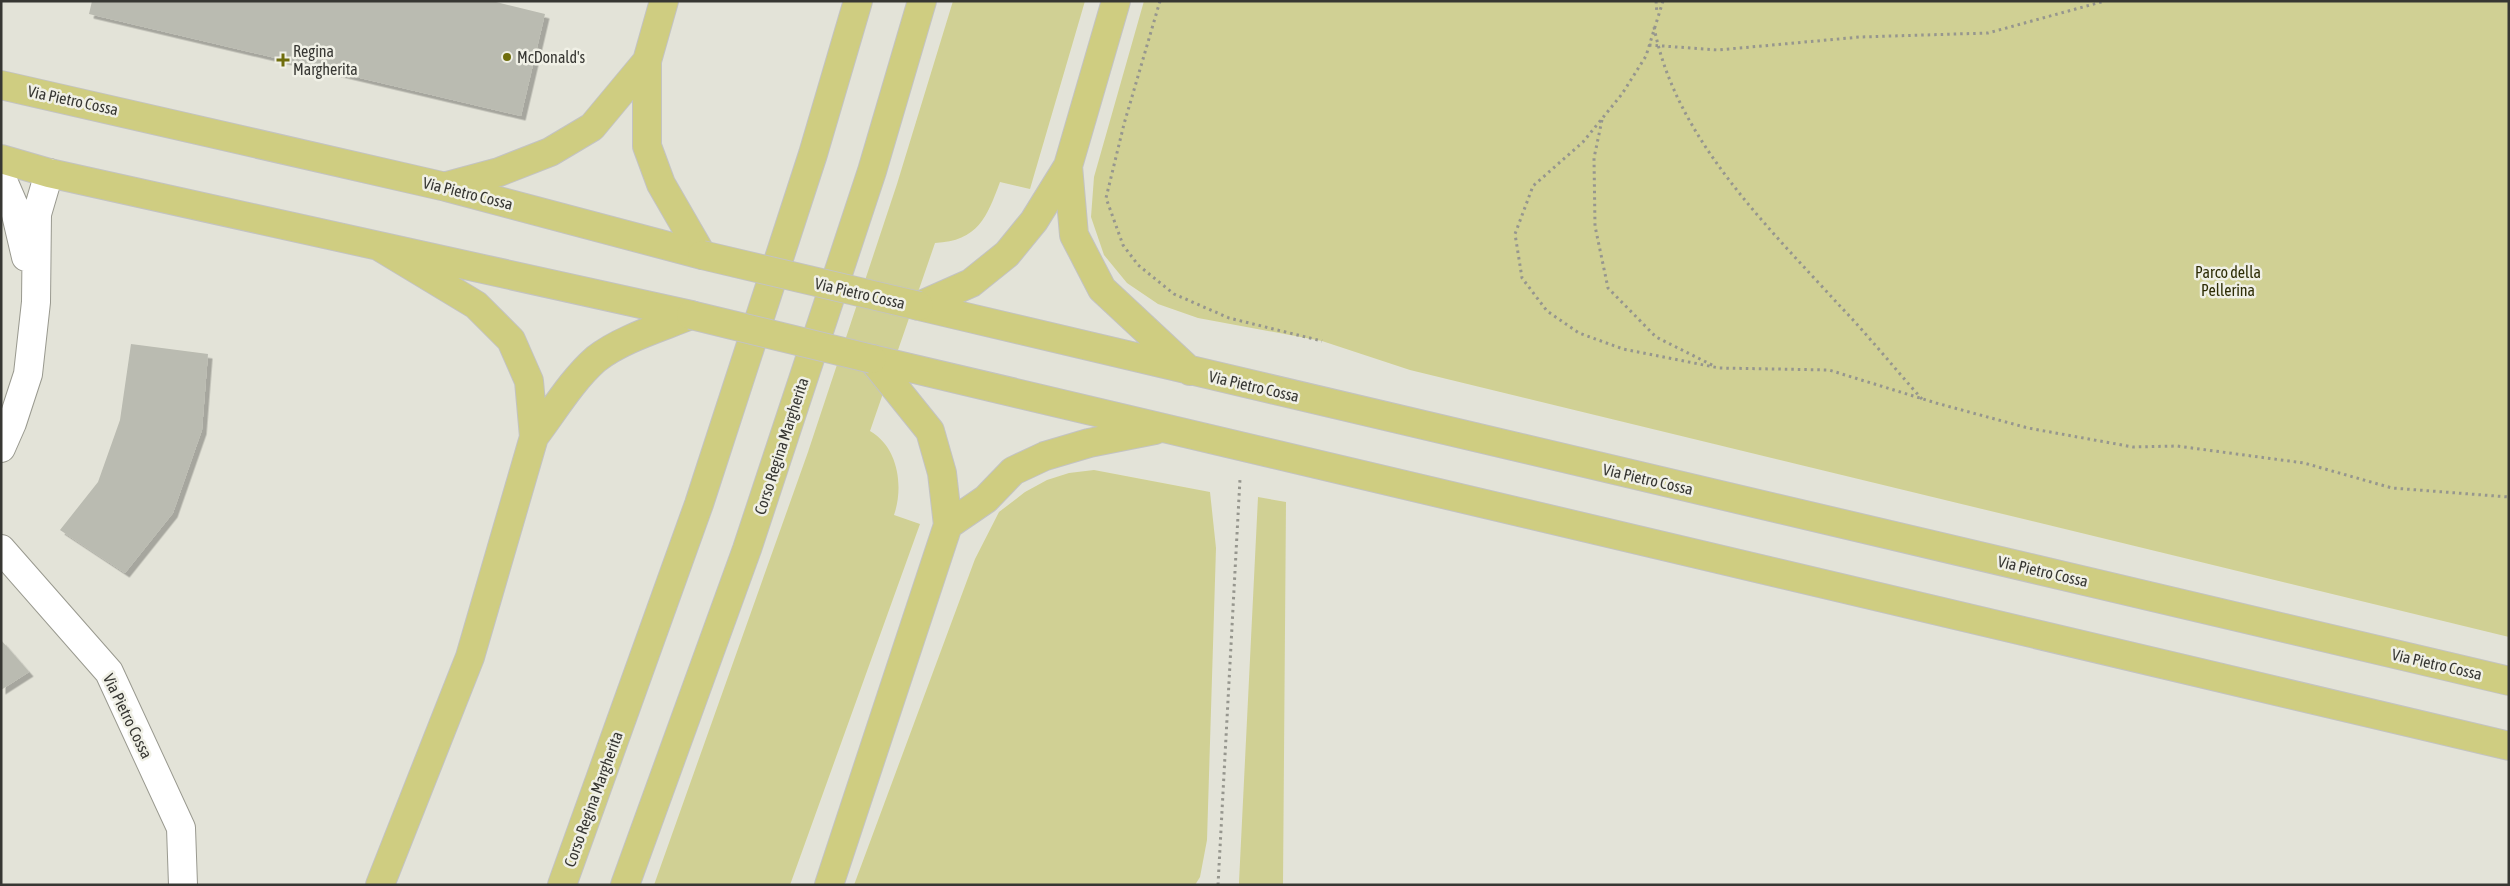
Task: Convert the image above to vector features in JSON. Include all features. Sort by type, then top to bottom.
[{"type":"main road","points":[[664,1],[647,61],[647,146],[661,184],[702,255]]},
{"type":"main road","name":"Corso Regina Margherita","points":[[562,885],[699,504],[810,163],[858,1]]},
{"type":"main road","name":"Corso Regina Margherita","points":[[625,885],[753,530],[872,171],[922,1]]},
{"type":"main road","points":[[918,306],[971,283],[1007,254],[1034,221],[1068,166],[1116,1]]},
{"type":"main road","points":[[446,187],[499,172],[550,152],[592,127],[647,61]]},
{"type":"main road","name":"Via Pietro Cossa","points":[[1,85],[446,187],[702,255],[1192,372],[2509,681]]},
{"type":"main road","points":[[1,158],[49,173],[691,315],[1165,428],[1241,448],[2509,746]]},
{"type":"main road","points":[[1068,166],[1074,235],[1102,289],[1192,372]]},
{"type":"main road","points":[[380,246],[476,305],[512,340],[529,381],[534,437]]},
{"type":"main road","points":[[380,885],[470,657],[534,437],[574,384],[597,359],[629,341],[691,315]]},
{"type":"main road","points":[[829,885],[948,525],[942,473],[930,431],[872,359]]},
{"type":"main road","points":[[948,525],[986,498],[1013,471],[1045,456],[1090,443],[1165,428]]},
{"type":"street","points":[[1,448],[12,423],[28,374],[36,302],[37,214],[49,173]]},
{"type":"street","points":[[1,176],[14,206],[36,302]]},
{"type":"street","name":"Via Pietro Cossa","points":[[1,550],[109,672],[181,828],[183,885]]},
{"type":"path","points":[[1160,1],[1124,124],[1106,198],[1123,245],[1138,265],[1174,294],[1230,318],[1322,341]]},
{"type":"path","points":[[1656,1],[1657,17]]},
{"type":"path","points":[[1663,1],[1646,56],[1622,94],[1583,142],[1533,186],[1515,234],[1522,278],[1548,311],[1579,333],[1624,349],[1719,368],[1829,370],[1922,399],[2028,428],[2133,447],[2177,446],[2304,463],[2392,488],[2509,497]]},
{"type":"path","points":[[1649,45],[1718,50],[1860,37],[1988,33],[2105,1]]},
{"type":"path","points":[[1654,26],[1658,46],[1670,82],[1689,122],[1712,157],[1782,243],[1922,399]]},
{"type":"path","points":[[1602,119],[1594,158],[1595,226],[1608,288],[1656,337],[1719,368]]},
{"type":"path","points":[[1218,885],[1241,448]]},
{"type":"green space","points":[[953,1],[1085,1],[1030,189],[1000,182],[990,206],[979,225],[961,238],[935,243],[870,431],[887,447],[893,457],[898,480],[897,504],[894,515],[920,524],[790,885],[654,885],[808,452],[897,184]]},
{"type":"green space","name":"Parco della Pellerina","points":[[1144,1],[2509,1],[2509,637],[1410,370],[1322,341],[1198,318],[1158,304],[1127,283],[1104,255],[1091,217],[1094,177]]},
{"type":"green space","points":[[1094,470],[1210,492],[1216,548],[1207,840],[1200,877],[1195,885],[854,885],[975,559],[999,512],[1025,492],[1047,480],[1069,473]]},
{"type":"green space","points":[[1258,497],[1286,502],[1283,885],[1239,885]]},
{"type":"building","points":[[92,1],[492,1],[545,14],[521,116],[89,14]]},
{"type":"building","points":[[131,344],[208,354],[202,430],[173,513],[125,573],[60,530],[98,482],[120,420]]},
{"type":"building","points":[[1,640],[29,672],[1,690]]},
{"type":"place","name":"McDonald's","points":[[507,57]]},
{"type":"place","name":"Regina Margherita","points":[[283,60]]}]
